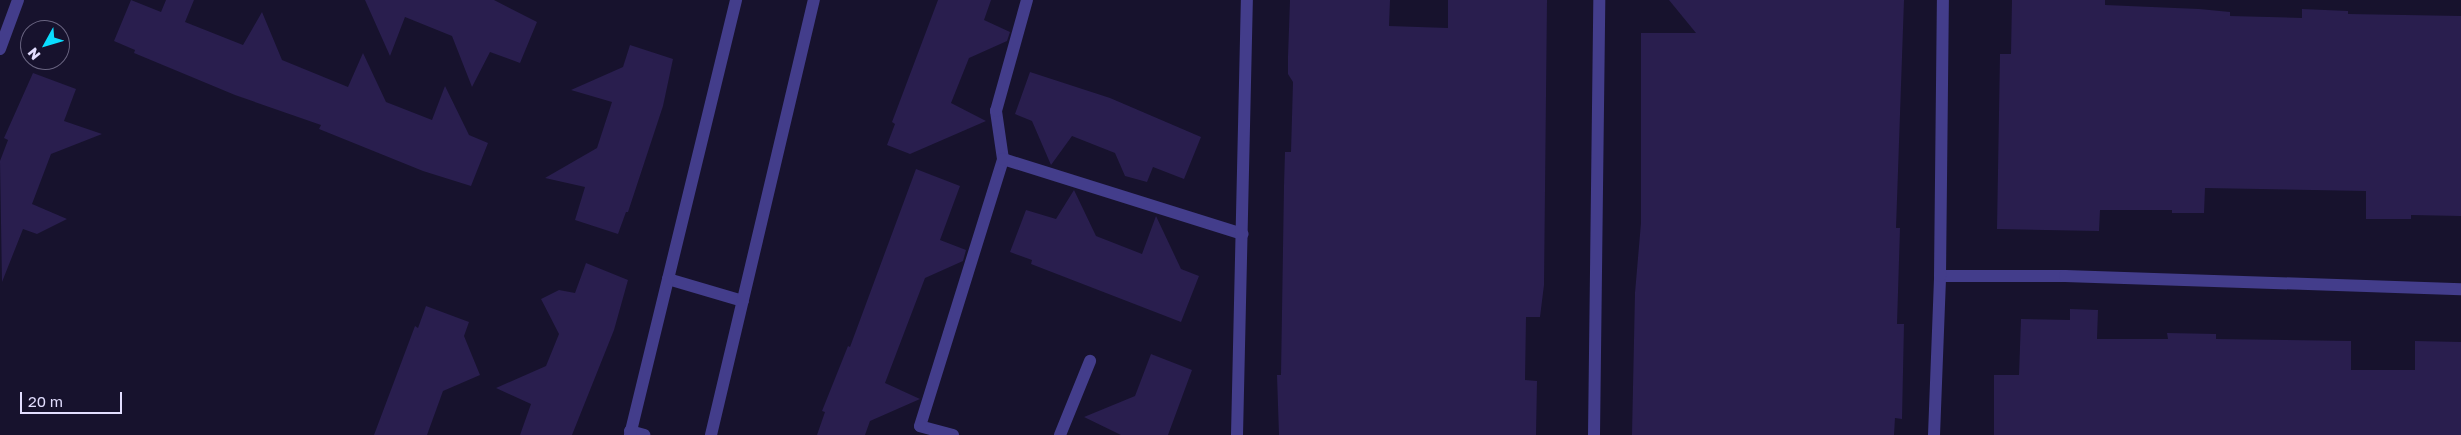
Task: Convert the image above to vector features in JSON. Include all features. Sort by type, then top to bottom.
[{"type":"street","points":[[0,49],[18,0]]},
{"type":"street","points":[[644,435],[630,433],[736,0]]},
{"type":"street","points":[[710,435],[744,302],[814,0]]},
{"type":"street","points":[[953,435],[919,430],[1003,159],[996,111],[1027,0]]},
{"type":"street","points":[[1237,435],[1247,0]]},
{"type":"street","points":[[1594,435],[1599,0]]},
{"type":"street","points":[[1934,435],[1940,276],[1943,0]]},
{"type":"street","points":[[1003,159],[1243,234]]},
{"type":"street","points":[[1940,276],[2065,276],[2461,289]]},
{"type":"street","points":[[668,279],[744,302]]},
{"type":"street","points":[[1060,435],[1090,361]]},
{"type":"building","points":[[131,0],[161,12],[166,0],[194,0],[185,22],[243,45],[262,12],[282,60],[348,87],[363,53],[386,102],[432,120],[445,86],[469,135],[488,143],[471,186],[423,171],[319,129],[321,125],[235,95],[134,53],[135,50],[114,41]]},
{"type":"building","points":[[365,0],[494,0],[537,22],[520,63],[490,52],[472,87],[452,36],[405,17],[390,56]]},
{"type":"building","points":[[938,0],[991,0],[984,20],[1010,32],[1007,41],[969,58],[951,103],[986,121],[910,154],[887,145],[895,124],[892,122]]},
{"type":"building","points":[[1290,0],[1390,0],[1389,26],[1448,28],[1448,0],[1547,0],[1544,285],[1540,317],[1526,317],[1525,380],[1537,381],[1536,435],[1279,435],[1277,375],[1281,375],[1285,152],[1291,152],[1293,82],[1288,74]]},
{"type":"building","points":[[1669,0],[1904,0],[1896,228],[1900,228],[1897,324],[1904,324],[1902,419],[1895,418],[1894,435],[1632,435],[1635,293],[1641,223],[1641,33],[1696,33]]},
{"type":"building","points":[[2012,0],[2105,0],[2105,5],[2199,9],[2230,12],[2230,16],[2302,18],[2302,9],[2348,11],[2348,14],[2461,16],[2461,216],[2411,215],[2411,219],[2366,219],[2366,191],[2205,188],[2204,213],[2172,213],[2172,210],[2100,210],[2099,231],[1997,229],[2000,54],[2011,54]]},
{"type":"building","points":[[630,45],[673,59],[663,106],[628,212],[626,212],[618,234],[575,220],[585,187],[545,178],[597,148],[612,102],[571,90],[623,67]]},
{"type":"building","points":[[1030,72],[1110,98],[1201,137],[1184,179],[1153,167],[1147,182],[1125,176],[1115,153],[1072,136],[1051,165],[1032,121],[1015,114]]},
{"type":"building","points":[[33,73],[76,89],[64,121],[102,134],[51,154],[32,204],[67,219],[37,234],[23,229],[2,282],[0,161],[8,140],[4,138]]},
{"type":"building","points":[[916,169],[960,186],[940,240],[966,250],[963,261],[925,278],[885,383],[920,399],[870,421],[865,435],[817,435],[825,412],[822,411],[848,346],[850,347]]},
{"type":"building","points":[[1074,190],[1096,236],[1142,254],[1156,216],[1181,269],[1199,276],[1181,322],[1031,264],[1032,260],[1010,252],[1026,210],[1056,219]]},
{"type":"building","points":[[586,263],[628,280],[614,330],[572,435],[520,435],[531,404],[496,388],[546,366],[559,334],[541,299],[559,290],[575,293]]},
{"type":"building","points":[[426,306],[469,322],[464,336],[480,375],[443,391],[427,435],[374,435],[415,326],[418,328]]},
{"type":"building","points":[[2070,309],[2098,310],[2097,339],[2168,339],[2167,333],[2216,334],[2216,339],[2351,341],[2351,370],[2415,370],[2415,341],[2461,342],[2461,435],[1994,435],[1994,375],[2019,375],[2021,319],[2070,320]]},
{"type":"building","points":[[1151,354],[1192,370],[1168,435],[1121,435],[1084,417],[1135,396]]}]
